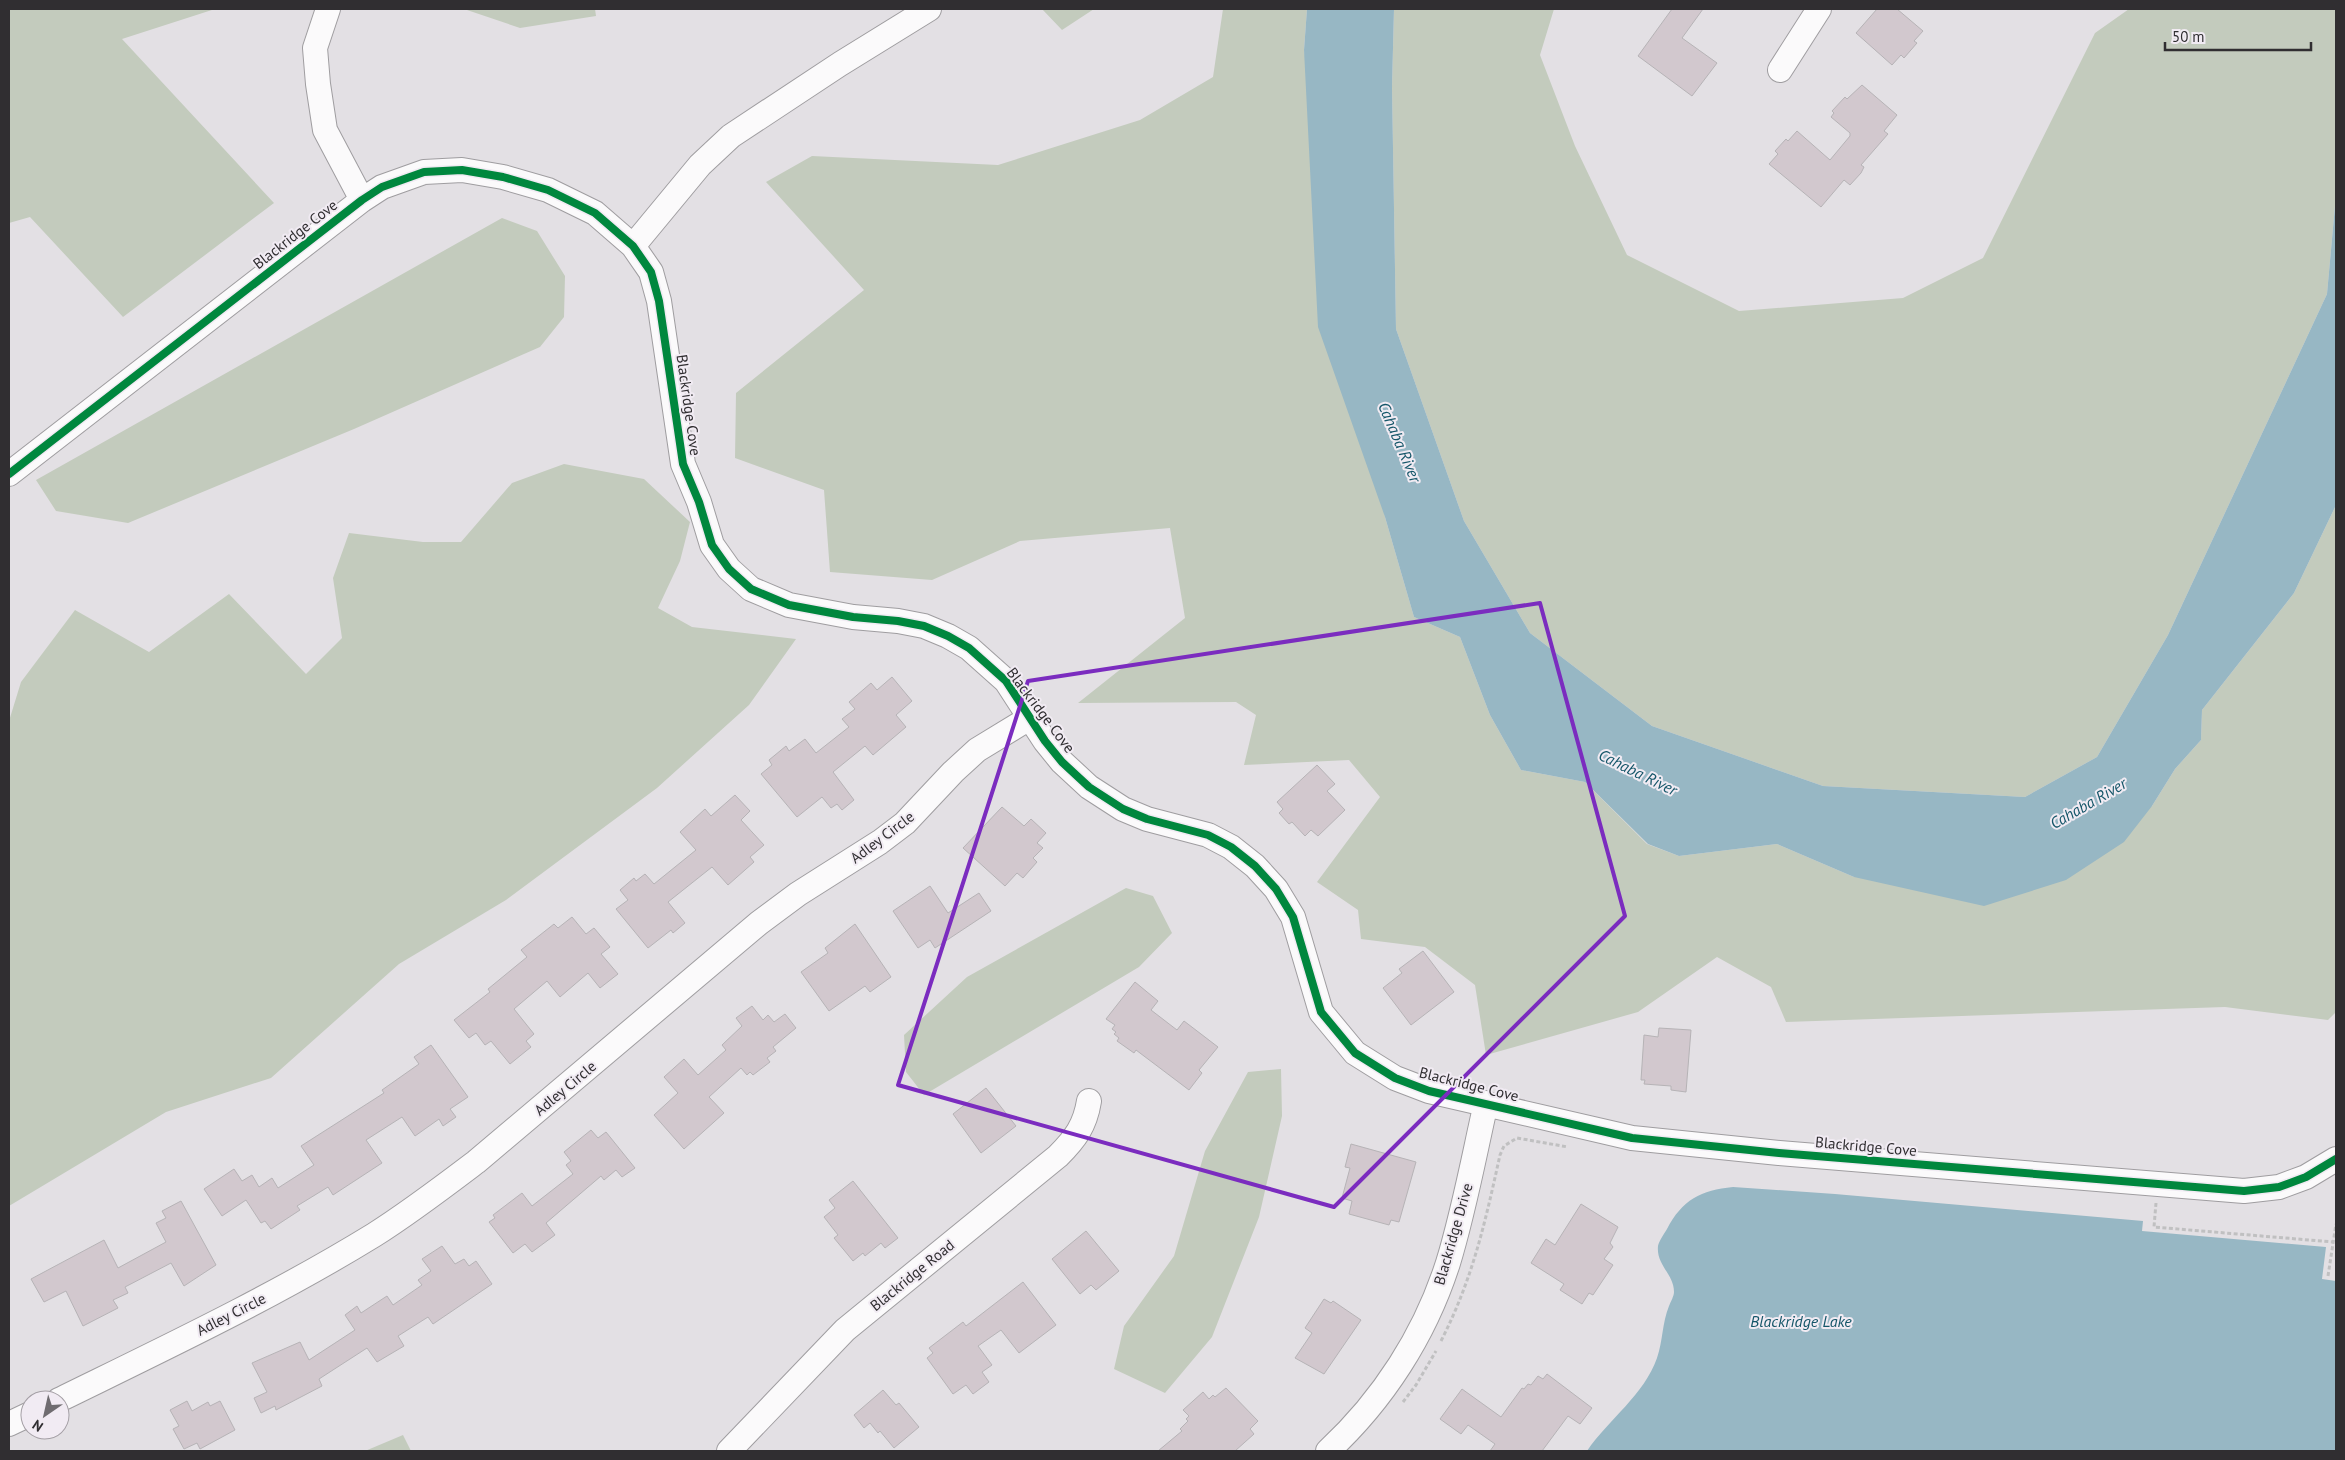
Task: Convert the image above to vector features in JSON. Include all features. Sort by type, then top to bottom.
[{"type":"street","points":[[328,9],[316,48],[318,84],[325,130],[362,200]]},
{"type":"street","points":[[633,246],[700,164],[731,136],[840,64],[929,9]]},
{"type":"street","points":[[1780,70],[1819,9]]},
{"type":"street","name":"Blackridge Cove","points":[[9,474],[362,200],[382,187],[424,172],[462,170],[503,177],[548,190],[595,213],[633,246],[651,272],[659,301],[683,464],[699,502],[712,546],[729,569],[750,589],[789,605],[853,617],[907,622],[924,626],[948,636],[969,648],[1006,681],[1045,741],[1062,762],[1089,787],[1123,810],[1147,819],[1208,835],[1230,847],[1255,866],[1276,889],[1292,917],[1321,1012],[1355,1053],[1395,1078],[1429,1091],[1632,1138],[1789,1154],[2244,1191],[2279,1186],[2306,1177],[2336,1159]]},
{"type":"street","name":"Adley Circle","points":[[70,1394],[309,1273],[375,1234],[438,1191],[483,1156],[759,922],[798,894],[892,833],[905,823],[953,772],[977,750],[1031,717]]},
{"type":"street","name":"Blackridge Road","points":[[729,1451],[845,1330],[1058,1156],[1077,1138],[1086,1118],[1089,1101]]},
{"type":"street","name":"Blackridge Drive","points":[[1328,1451],[1368,1411],[1411,1346],[1433,1302],[1448,1263],[1486,1103]]},
{"type":"path","points":[[1398,1408],[1416,1385],[1433,1356],[1468,1282],[1482,1236],[1500,1155],[1504,1146],[1517,1138],[1573,1148]]},
{"type":"path","points":[[2147,1200],[2166,1202]]},
{"type":"path","points":[[2156,1201],[2154,1227],[2333,1242]]},
{"type":"path","points":[[2328,1276],[2336,1224]]},
{"type":"highlighted area","points":[[1540,603],[1625,916],[1334,1207],[898,1085],[1028,681]]},
{"type":"green space","points":[[9,9],[215,9],[122,39],[274,203],[123,317],[30,217],[9,223]]},
{"type":"green space","points":[[464,9],[595,9],[596,16],[520,28]]},
{"type":"green space","points":[[1042,9],[1094,9],[1062,30]]},
{"type":"green space","points":[[1223,9],[1307,9],[1304,50],[1385,517],[1414,617],[1460,637],[1490,715],[1521,770],[1585,782],[1647,844],[1679,856],[1777,844],[1854,877],[2152,806],[2175,769],[2201,740],[2202,710],[2294,593],[2336,505],[2336,1012],[2328,1020],[2225,1007],[1786,1022],[1771,987],[1717,957],[1638,1012],[1486,1055],[1475,985],[1425,947],[1361,939],[1358,910],[1317,882],[1380,797],[1349,760],[1244,765],[1256,715],[1236,702],[1078,703],[1185,618],[1170,528],[1020,541],[932,580],[830,572],[824,490],[735,458],[736,393],[864,290],[766,182],[812,156],[998,165],[1140,120],[1213,77]]},
{"type":"green space","points":[[1394,9],[1554,9],[1540,55],[1575,146],[1627,255],[1739,311],[1903,298],[1983,258],[2095,33],[2129,9],[2336,9],[2336,195],[2327,294],[2168,635],[2097,757],[2025,797],[1823,786],[1652,726],[1530,633],[1464,521],[1396,329],[1392,87]]},
{"type":"green space","points":[[502,218],[537,231],[565,276],[564,317],[540,347],[354,429],[128,523],[56,511],[36,480]]},
{"type":"green space","points":[[564,464],[644,479],[690,522],[680,561],[658,608],[692,627],[796,639],[749,705],[657,788],[506,900],[399,964],[271,1078],[166,1112],[9,1206],[9,721],[21,682],[75,610],[149,652],[229,594],[306,674],[342,638],[333,578],[349,533],[423,542],[461,542],[512,483]]},
{"type":"green space","points":[[1126,888],[1153,896],[1172,933],[1139,967],[924,1095],[906,1072],[904,1035],[967,977]]},
{"type":"green space","points":[[1281,1069],[1282,1116],[1259,1217],[1212,1337],[1165,1393],[1114,1369],[1124,1326],[1174,1256],[1205,1151],[1248,1072]]},
{"type":"green space","points":[[403,1435],[411,1451],[365,1451]]},
{"type":"water","name":"Cahaba River","points":[[1307,9],[1394,9],[1392,87],[1396,329],[1464,521],[1530,633],[1652,726],[1823,786],[2025,797],[2097,757],[2168,635],[2327,294],[2336,195],[2336,505],[2294,593],[2202,710],[2201,740],[2175,769],[2152,806],[2124,842],[2066,880],[1984,906],[1854,877],[1777,844],[1679,856],[1648,844],[1585,782],[1521,770],[1490,715],[1460,637],[1414,617],[1385,517],[1318,327],[1304,50]]},
{"type":"water","name":"Blackridge Lake","points":[[1733,1187],[2143,1221],[2142,1231],[2326,1247],[2322,1279],[2336,1281],[2336,1451],[1587,1451],[1644,1384],[1657,1358],[1665,1319],[1674,1292],[1671,1280],[1658,1253],[1660,1240],[1679,1211],[1694,1198],[1711,1191]]},
{"type":"building","points":[[1672,9],[1703,9],[1682,38],[1717,63],[1692,96],[1638,56]]},
{"type":"building","points":[[1877,9],[1897,9],[1923,31],[1914,41],[1917,43],[1904,58],[1901,55],[1892,65],[1856,33]]},
{"type":"building","points":[[1862,85],[1897,115],[1884,131],[1888,134],[1861,165],[1864,167],[1861,173],[1850,185],[1844,180],[1821,207],[1769,164],[1778,154],[1775,151],[1797,131],[1830,160],[1850,136],[1850,133],[1831,117],[1834,113],[1832,111],[1845,97],[1847,99]]},
{"type":"building","points":[[892,677],[912,701],[896,715],[906,727],[873,755],[865,746],[833,772],[854,800],[842,810],[837,804],[831,808],[822,797],[797,817],[761,774],[772,765],[769,760],[786,746],[789,751],[805,739],[816,753],[849,727],[842,719],[855,709],[849,702],[871,683],[877,690]]},
{"type":"building","points":[[1317,765],[1335,784],[1327,791],[1345,810],[1318,836],[1311,830],[1305,836],[1292,822],[1289,824],[1279,813],[1283,809],[1277,802]]},
{"type":"building","points":[[735,795],[750,811],[741,820],[764,845],[750,857],[754,862],[728,885],[712,867],[668,902],[685,923],[673,933],[671,930],[648,948],[616,909],[628,900],[620,890],[634,878],[636,881],[645,874],[654,884],[696,850],[680,832],[705,809],[711,816]]},
{"type":"building","points":[[1002,807],[1024,826],[1031,819],[1046,833],[1037,843],[1043,848],[1033,858],[1037,862],[1023,878],[1017,873],[1005,886],[963,848]]},
{"type":"building","points":[[930,886],[948,913],[979,893],[991,911],[935,948],[930,940],[918,948],[893,911]]},
{"type":"building","points":[[572,917],[586,934],[594,928],[610,947],[601,954],[618,974],[600,988],[588,973],[560,997],[547,981],[514,1009],[534,1034],[526,1041],[531,1047],[510,1064],[491,1041],[485,1045],[476,1033],[469,1038],[454,1020],[490,992],[488,989],[527,957],[521,950],[554,924],[558,928]]},
{"type":"building","points":[[855,924],[891,977],[870,992],[865,986],[829,1011],[801,972],[828,953],[825,948]]},
{"type":"building","points":[[1423,951],[1454,992],[1411,1025],[1383,988],[1402,973],[1399,969]]},
{"type":"building","points":[[1135,982],[1158,1001],[1151,1010],[1177,1030],[1184,1021],[1218,1047],[1199,1070],[1202,1073],[1189,1090],[1136,1050],[1134,1053],[1117,1041],[1119,1038],[1112,1029],[1115,1025],[1106,1019]]},
{"type":"building","points":[[752,1006],[763,1020],[768,1015],[774,1022],[785,1014],[796,1028],[773,1047],[776,1051],[767,1058],[770,1062],[753,1075],[750,1072],[747,1075],[741,1068],[709,1097],[724,1113],[684,1149],[654,1115],[678,1093],[664,1077],[684,1059],[698,1075],[726,1050],[722,1045],[742,1026],[736,1018]]},
{"type":"building","points":[[1659,1028],[1691,1030],[1686,1092],[1671,1090],[1671,1086],[1644,1084],[1645,1080],[1641,1080],[1644,1035],[1658,1037]]},
{"type":"building","points":[[431,1045],[468,1097],[450,1109],[456,1117],[443,1126],[439,1119],[415,1136],[402,1117],[366,1140],[382,1163],[333,1195],[328,1187],[297,1206],[300,1210],[271,1229],[265,1221],[261,1223],[246,1200],[222,1216],[204,1189],[234,1169],[242,1181],[252,1175],[259,1187],[272,1178],[278,1188],[314,1165],[301,1146],[384,1093],[382,1090],[419,1064],[414,1057]]},
{"type":"building","points":[[986,1088],[1016,1126],[981,1153],[953,1114]]},
{"type":"building","points":[[591,1130],[598,1138],[606,1132],[635,1168],[622,1177],[616,1170],[604,1180],[601,1176],[546,1223],[555,1235],[532,1252],[525,1244],[513,1253],[489,1222],[495,1218],[493,1215],[522,1193],[532,1206],[573,1174],[566,1165],[571,1161],[564,1152]]},
{"type":"building","points":[[1351,1144],[1416,1162],[1399,1222],[1391,1220],[1389,1225],[1349,1214],[1352,1201],[1342,1198],[1350,1168],[1345,1167]]},
{"type":"building","points":[[853,1181],[898,1238],[885,1248],[881,1243],[865,1256],[863,1253],[853,1261],[834,1238],[838,1235],[824,1217],[835,1208],[829,1200]]},
{"type":"building","points":[[181,1201],[216,1265],[184,1286],[171,1263],[125,1287],[128,1293],[113,1300],[118,1308],[83,1326],[66,1291],[44,1302],[31,1279],[104,1240],[118,1268],[166,1242],[156,1223],[166,1218],[162,1211]]},
{"type":"building","points":[[1581,1204],[1618,1227],[1610,1243],[1613,1247],[1604,1259],[1613,1265],[1593,1295],[1589,1293],[1582,1304],[1560,1290],[1564,1284],[1531,1263],[1546,1239],[1555,1245]]},
{"type":"building","points":[[1086,1231],[1119,1271],[1096,1290],[1091,1285],[1080,1294],[1052,1259]]},
{"type":"building","points":[[442,1246],[455,1264],[464,1259],[469,1266],[476,1261],[492,1284],[433,1324],[428,1317],[398,1336],[404,1346],[377,1362],[367,1348],[319,1379],[322,1386],[276,1410],[275,1406],[261,1413],[254,1398],[267,1392],[252,1363],[300,1342],[309,1360],[355,1330],[345,1315],[357,1306],[361,1313],[387,1296],[393,1305],[422,1285],[418,1280],[431,1271],[422,1259]]},
{"type":"building","points":[[1023,1282],[1056,1325],[1019,1353],[1001,1330],[978,1346],[992,1365],[982,1372],[989,1382],[973,1394],[966,1385],[953,1394],[927,1358],[933,1353],[929,1348],[963,1322],[966,1326]]},
{"type":"building","points":[[1324,1299],[1331,1303],[1333,1301],[1361,1320],[1324,1374],[1295,1358],[1312,1333],[1305,1328]]},
{"type":"building","points":[[1547,1374],[1592,1408],[1580,1424],[1568,1416],[1542,1451],[1490,1451],[1495,1444],[1468,1425],[1461,1434],[1440,1419],[1462,1389],[1501,1417],[1522,1388],[1524,1389],[1528,1384],[1531,1385],[1538,1376],[1543,1379]]},
{"type":"building","points":[[1226,1388],[1258,1421],[1250,1429],[1254,1434],[1235,1451],[1158,1451],[1182,1431],[1180,1429],[1188,1421],[1186,1419],[1189,1416],[1183,1410],[1203,1392],[1209,1399],[1213,1395],[1215,1397]]},
{"type":"building","points":[[883,1390],[896,1405],[899,1403],[919,1427],[894,1448],[880,1431],[878,1433],[870,1423],[864,1428],[854,1415]]},
{"type":"building","points":[[187,1401],[192,1411],[208,1402],[210,1406],[220,1401],[235,1430],[200,1449],[197,1443],[184,1449],[173,1429],[179,1426],[170,1410]]},
{"type":"cycle path","points":[[9,474],[362,200],[382,187],[424,172],[462,170],[503,177],[548,190],[595,213],[633,246],[651,272],[659,301],[683,464],[699,502],[712,545],[729,569],[751,589],[789,605],[853,617],[898,621],[924,626],[948,636],[969,648],[1006,681],[1045,741],[1062,762],[1089,787],[1123,809],[1147,819],[1208,835],[1231,847],[1255,866],[1276,889],[1293,917],[1321,1012],[1355,1053],[1395,1078],[1429,1091],[1632,1138],[1779,1153],[2244,1191],[2279,1187],[2306,1177],[2336,1159]]}]
